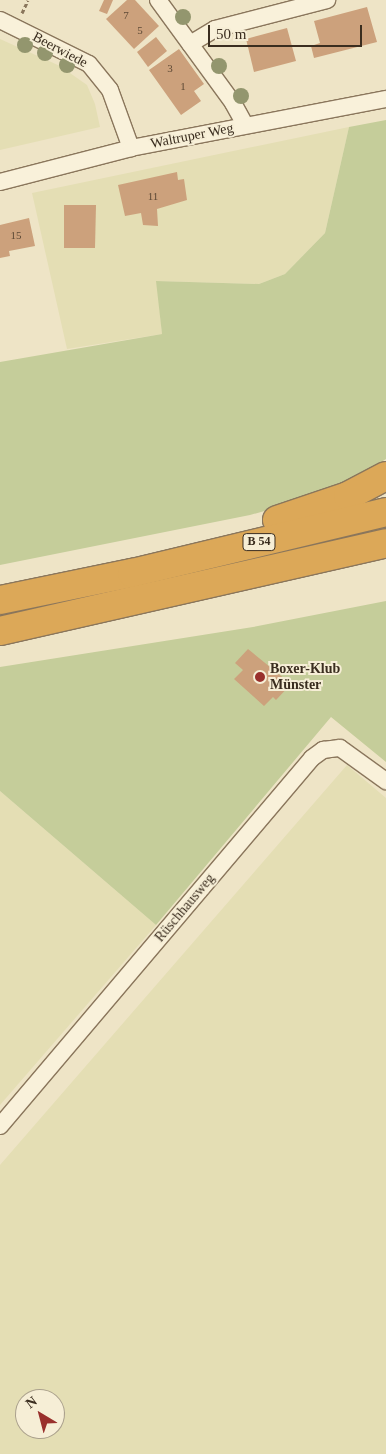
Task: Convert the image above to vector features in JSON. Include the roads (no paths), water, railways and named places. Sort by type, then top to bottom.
[{"type":"highway","points":[[132,573],[271,522],[310,511],[386,476]]},
{"type":"highway","name":"B 54","points":[[0,600],[132,573],[386,512]]},
{"type":"highway","name":"B 54","points":[[0,632],[386,543]]},
{"type":"street","points":[[158,0],[233,103],[245,126]]},
{"type":"street","points":[[190,44],[215,29],[327,0]]},
{"type":"street","name":"Beerwiede","points":[[0,20],[89,64],[110,90],[132,148]]},
{"type":"street","name":"Waltruper Weg","points":[[0,182],[132,148],[386,99]]},
{"type":"street","name":"Rüschhausweg","points":[[0,1126],[312,758],[323,750],[340,748],[386,781]]},
{"type":"place","name":"Boxer-Klub Münster","points":[[260,677]]}]
